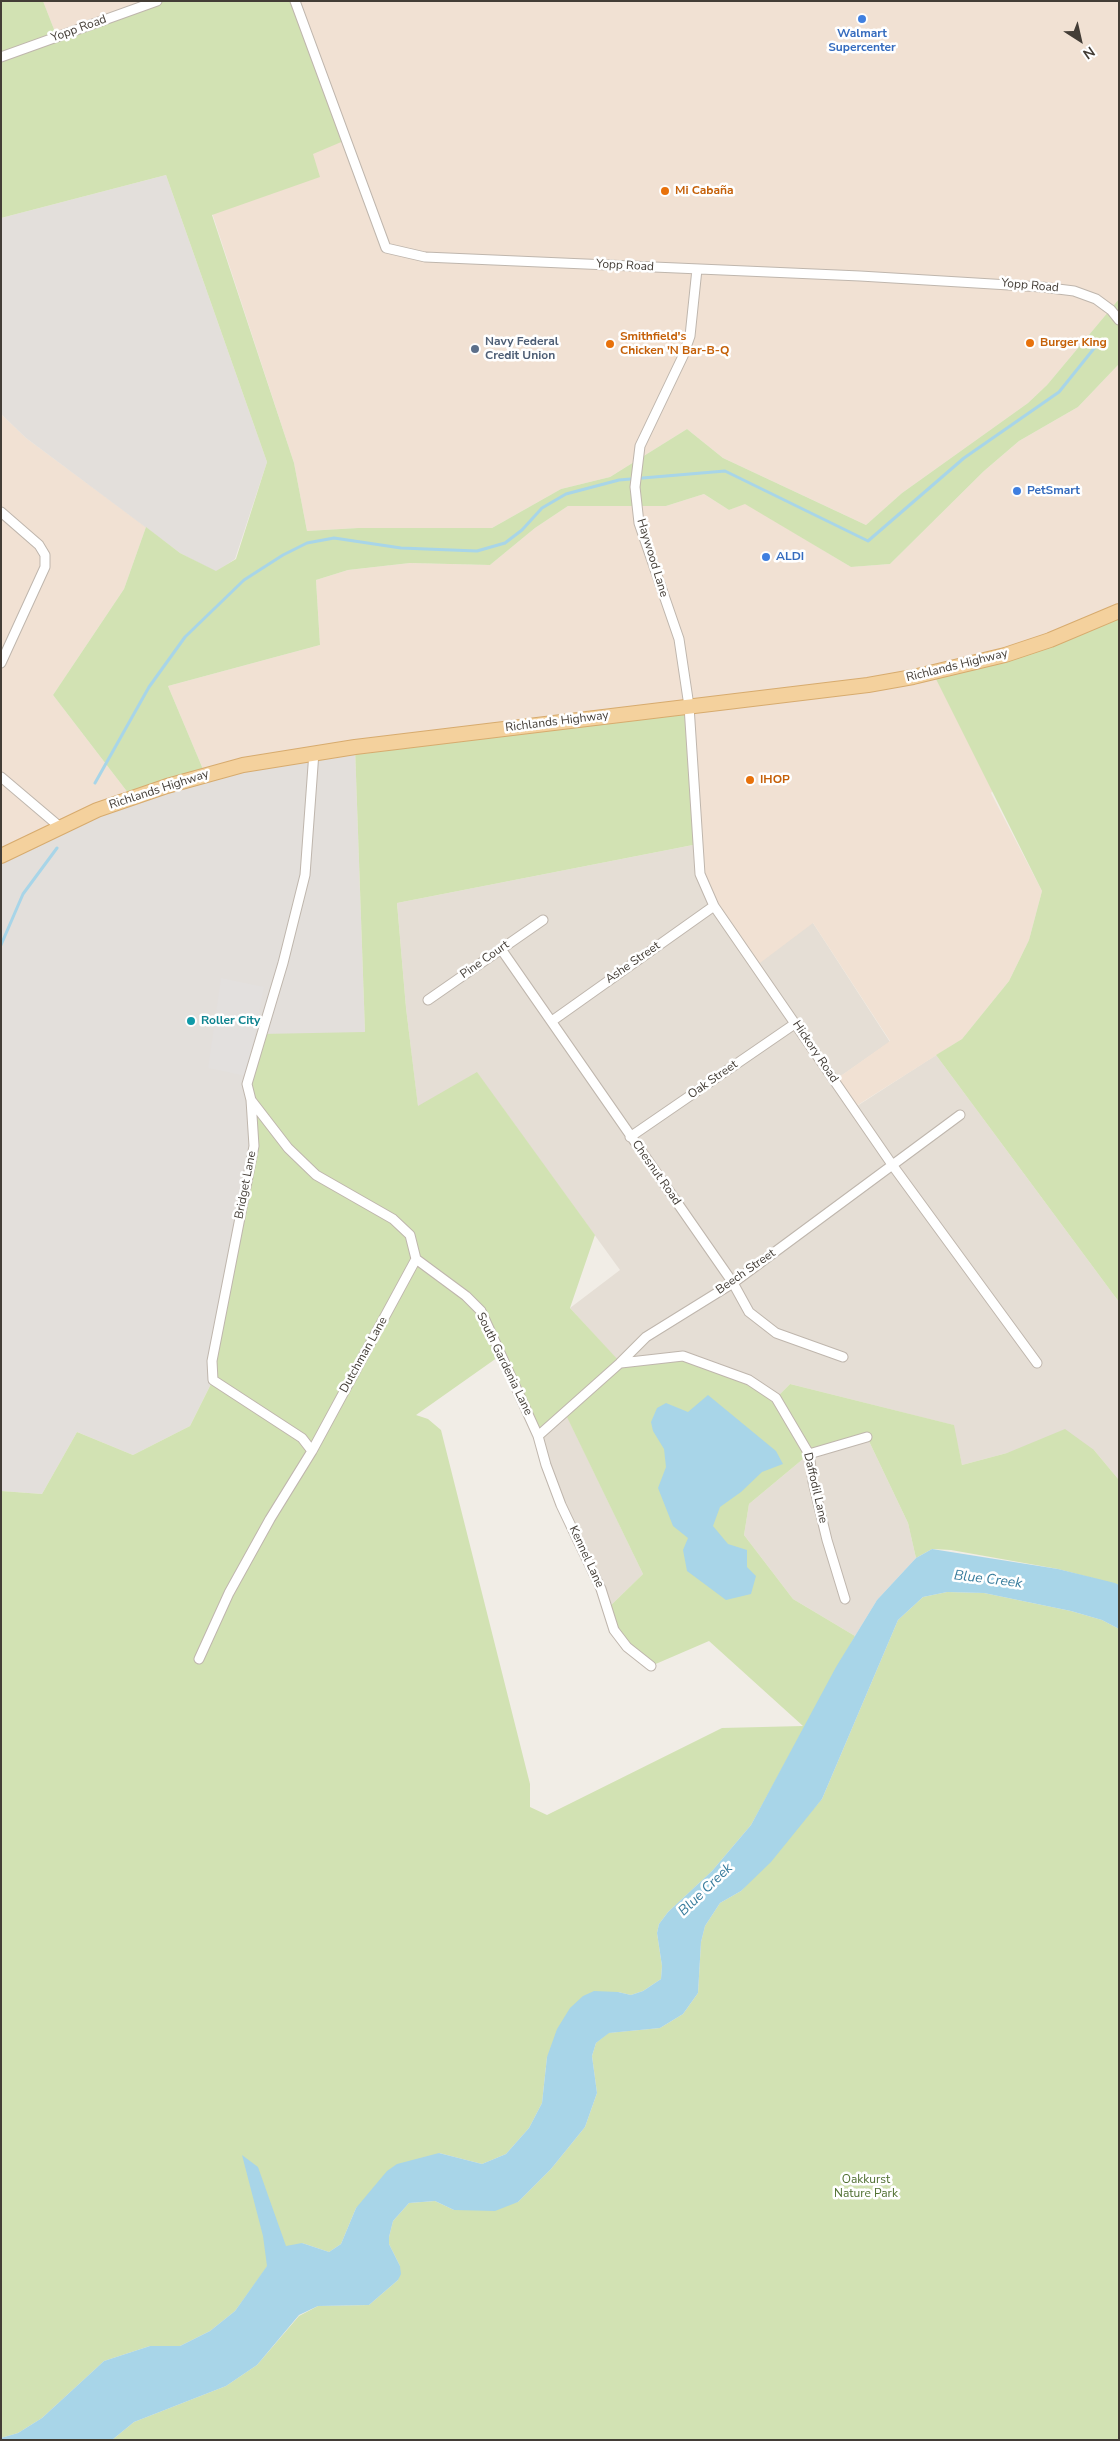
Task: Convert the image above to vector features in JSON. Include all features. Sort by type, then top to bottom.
[{"type":"main road","name":"Richlands Highway","points":[[1,856],[60,827],[123,801],[205,774],[314,752],[913,678],[1005,655],[1050,640],[1119,611]]},
{"type":"street","name":"Yopp Road","points":[[1,57],[157,1]]},
{"type":"street","name":"Yopp Road","points":[[294,1],[386,248],[424,257],[1042,287],[1074,291],[1096,299],[1111,310],[1119,320]]},
{"type":"street","name":"Haywood Lane","points":[[689,706],[679,639],[639,523],[635,487],[636,462],[640,446],[683,356],[690,336],[698,269]]},
{"type":"street","points":[[1,512],[39,545],[45,555],[45,567],[1,663]]},
{"type":"street","name":"Hickory Road","points":[[689,706],[700,874],[714,906],[893,1166],[1037,1362]]},
{"type":"street","name":"Bridget Lane","points":[[312,1451],[302,1438],[213,1380],[212,1361],[254,1146],[251,1100],[247,1084],[305,875],[314,752]]},
{"type":"street","points":[[1,777],[60,827]]},
{"type":"street","name":"Ashe Street","points":[[552,1020],[714,906]]},
{"type":"street","name":"Pine Court","points":[[428,1000],[543,920]]},
{"type":"street","name":"Chesnut Road","points":[[501,949],[733,1283],[749,1312],[776,1333],[843,1357]]},
{"type":"street","name":"Oak Street","points":[[630,1137],[796,1023]]},
{"type":"street","points":[[251,1100],[288,1148],[316,1175],[393,1219],[410,1235],[416,1259]]},
{"type":"street","name":"Beech Street","points":[[538,1436],[646,1337],[733,1283],[960,1115]]},
{"type":"street","name":"South Gardenia Lane","points":[[416,1259],[466,1296],[481,1311],[538,1436]]},
{"type":"street","name":"Dutchman Lane","points":[[199,1659],[234,1585],[270,1518],[312,1451],[416,1259]]},
{"type":"street","name":"Daffodil Lane","points":[[620,1362],[683,1356],[749,1380],[776,1398],[809,1454],[813,1482],[827,1540],[845,1599]]},
{"type":"street","name":"Kennel Lane","points":[[538,1436],[560,1504],[601,1589],[614,1630],[627,1647],[651,1666]]},
{"type":"street","points":[[809,1454],[867,1437]]},
{"type":"shaded area","points":[[43,1],[1119,1],[1119,299],[1047,385],[1028,403],[902,493],[866,525],[723,458],[687,429],[610,477],[561,489],[492,528],[358,528],[307,531],[294,463],[197,167],[57,37]]},
{"type":"shaded area","points":[[166,175],[267,462],[235,559],[216,572],[180,553],[26,438],[1,414],[1,218]]},
{"type":"shaded area","points":[[1119,364],[1119,611],[991,793],[1042,891],[1029,940],[1009,981],[962,1039],[853,1108],[835,1080],[890,1041],[813,923],[756,966],[700,874],[689,706],[205,774],[168,686],[320,645],[316,580],[348,570],[410,563],[490,565],[535,528],[568,506],[666,506],[704,494],[729,510],[745,503],[851,567],[890,564],[984,471],[1019,441],[1078,407]]},
{"type":"shaded area","points":[[1,414],[26,438],[146,527],[124,589],[53,695],[132,798],[1,857]]},
{"type":"shaded area","points":[[355,747],[365,1032],[254,1146],[213,1380],[190,1426],[133,1455],[77,1432],[42,1494],[1,1491],[1,856],[167,786]]},
{"type":"shaded area","points":[[698,844],[813,923],[890,1042],[835,1080],[854,1108],[936,1055],[1119,1302],[1119,1480],[1094,1450],[1007,1453],[962,1465],[953,1425],[790,1384],[776,1398],[620,1363],[570,1308],[620,1270],[477,1073],[418,1107],[406,1008],[397,903]]},
{"type":"shaded area","points":[[221,978],[264,987],[247,1076],[208,1068]]},
{"type":"shaded area","points":[[565,1412],[643,1574],[607,1609],[561,1505],[538,1436]]},
{"type":"shaded area","points":[[867,1437],[908,1523],[916,1558],[877,1600],[855,1636],[793,1599],[744,1535],[749,1504],[809,1454]]},
{"type":"green space","points":[[1,1],[43,1],[57,37],[157,1],[295,1],[346,140],[313,154],[320,177],[212,215],[294,463],[307,531],[358,528],[492,528],[561,489],[610,477],[687,429],[723,458],[866,525],[902,493],[1028,403],[1047,385],[1119,299],[1119,364],[1078,407],[1019,441],[984,471],[890,564],[851,567],[745,504],[729,510],[704,494],[666,506],[568,506],[535,528],[490,565],[410,563],[348,570],[316,580],[320,645],[168,686],[205,774],[132,798],[53,695],[124,589],[146,527],[180,553],[216,571],[236,559],[267,462],[166,175],[1,218]]},
{"type":"green space","points":[[1119,611],[1119,1302],[936,1055],[962,1039],[1009,981],[1029,940],[1042,891],[933,673]]},
{"type":"green space","points":[[689,706],[698,844],[397,903],[406,1008],[418,1106],[477,1072],[595,1235],[570,1308],[620,1362],[683,1356],[712,1365],[776,1398],[790,1384],[954,1425],[962,1465],[1007,1453],[1065,1429],[1094,1450],[1119,1480],[1119,1585],[1058,1569],[951,1550],[932,1549],[916,1558],[908,1523],[867,1437],[809,1454],[749,1504],[744,1535],[793,1599],[855,1636],[751,1825],[712,1871],[668,1912],[659,1924],[657,1933],[662,1966],[661,1979],[643,1991],[631,1995],[618,1992],[547,2057],[542,2103],[529,2128],[506,2154],[482,2164],[439,2153],[356,2208],[341,2244],[329,2252],[302,2243],[267,2267],[235,2311],[210,2331],[180,2346],[150,2346],[104,2361],[42,2418],[18,2433],[1,2438],[1,1491],[42,1494],[77,1432],[133,1455],[190,1426],[213,1380],[254,1146],[247,1084],[261,1034],[365,1032],[355,747]],"holes":[[[501,1355],[538,1436],[565,1413],[643,1574],[607,1609],[627,1647],[651,1666],[709,1641],[803,1726],[722,1728],[547,1815],[530,1807],[530,1784],[441,1430],[428,1419],[416,1415]]]},
{"type":"green space","name":"Oakkurst Nature Park","points":[[947,1592],[984,1593],[1071,1611],[1102,1620],[1119,1629],[1119,2440],[112,2440],[134,2422],[226,2386],[257,2365],[299,2316],[318,2306],[369,2305],[398,2280],[400,2266],[389,2244],[389,2237],[393,2221],[409,2203],[435,2201],[454,2210],[518,2202],[551,2169],[585,2127],[597,2093],[592,2056],[596,2043],[608,2033],[660,2028],[683,2014],[698,1993],[701,1942],[705,1926],[720,1903],[741,1891],[822,1799],[898,1620],[923,1597]]},
{"type":"water","points":[[708,1395],[776,1451],[783,1464],[762,1472],[741,1492],[720,1507],[713,1526],[728,1544],[747,1550],[747,1567],[756,1576],[751,1594],[726,1600],[687,1571],[683,1550],[688,1538],[673,1526],[658,1488],[666,1467],[664,1449],[653,1431],[651,1422],[657,1408],[666,1403],[688,1412]]},
{"type":"water","name":"Blue Creek","points":[[932,1549],[1058,1569],[1115,1583],[1119,1585],[1119,1629],[1102,1620],[1071,1611],[984,1593],[947,1592],[923,1597],[898,1620],[822,1799],[771,1862],[741,1891],[720,1903],[705,1926],[701,1942],[698,1993],[683,2014],[660,2028],[609,2033],[596,2043],[592,2056],[597,2093],[585,2127],[551,2169],[518,2202],[495,2211],[454,2210],[435,2201],[409,2203],[393,2221],[389,2237],[389,2244],[400,2266],[401,2274],[398,2280],[369,2305],[318,2306],[299,2315],[257,2365],[226,2386],[134,2422],[112,2440],[1,2440],[1,2438],[18,2433],[42,2418],[104,2361],[150,2346],[180,2346],[210,2331],[235,2311],[267,2266],[263,2236],[242,2155],[258,2167],[286,2246],[302,2243],[329,2252],[341,2244],[356,2208],[387,2171],[397,2164],[439,2153],[482,2164],[506,2154],[529,2128],[542,2103],[547,2057],[557,2029],[570,2008],[583,1996],[594,1991],[618,1992],[631,1995],[643,1991],[661,1979],[662,1966],[657,1933],[659,1924],[668,1912],[712,1871],[751,1825],[836,1667],[877,1600],[916,1558]]},
{"type":"waterway","points":[[95,783],[149,687],[185,637],[244,580],[283,555],[307,543],[334,538],[401,548],[477,551],[505,543],[522,530],[542,508],[566,494],[619,480],[725,471],[868,541],[964,458],[1059,392],[1100,341]]},
{"type":"waterway","points":[[1,945],[23,894],[57,848]]},
{"type":"place","name":"Walmart Supercenter","points":[[862,19]]},
{"type":"place","name":"Mi Cabaña","points":[[665,191]]},
{"type":"place","name":"Burger King","points":[[1030,343]]},
{"type":"place","name":"Smithfield's Chicken 'N Bar-B-Q","points":[[610,344]]},
{"type":"place","name":"Navy Federal Credit Union","points":[[475,349]]},
{"type":"place","name":"PetSmart","points":[[1017,491]]},
{"type":"place","name":"ALDI","points":[[766,557]]},
{"type":"place","name":"IHOP","points":[[750,780]]},
{"type":"place","name":"Roller City","points":[[191,1021]]}]
